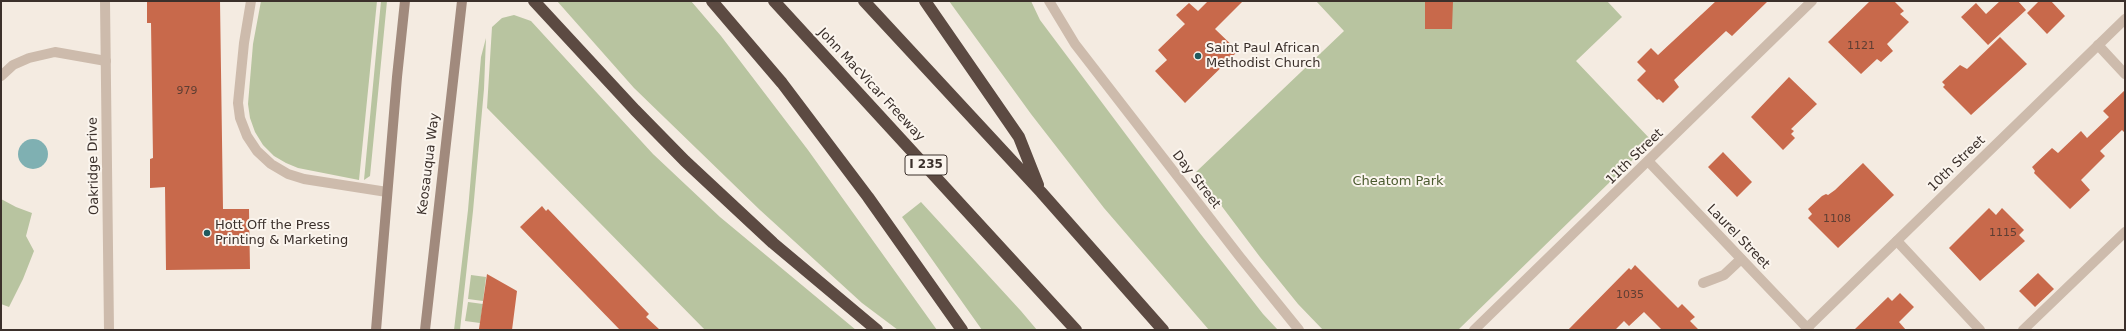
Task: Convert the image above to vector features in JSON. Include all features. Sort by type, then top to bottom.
[{"type":"highway","points":[[534,1],[635,110],[686,161],[773,243],[878,330]]},
{"type":"highway","points":[[712,1],[796,102],[868,197],[962,330]]},
{"type":"highway","name":"John MacVicar Freeway","points":[[774,1],[1076,330]]},
{"type":"highway","points":[[864,1],[1041,192],[1163,330]]},
{"type":"highway","points":[[925,1],[1019,137],[1041,192]]},
{"type":"main road","points":[[376,330],[405,1]]},
{"type":"main road","name":"Keosauqua Way","points":[[425,330],[462,1]]},
{"type":"street","name":"Oakridge Drive","points":[[105,1],[110,330]]},
{"type":"street","points":[[251,1],[244,43],[238,103],[240,118],[247,136],[257,151],[271,164],[288,174],[304,179],[387,192]]},
{"type":"street","name":"Day Street","points":[[1049,1],[1075,44],[1240,257],[1299,330]]},
{"type":"street","name":"11th Street","points":[[1474,330],[1649,162],[1812,1]]},
{"type":"street","name":"10th Street","points":[[1807,329],[2125,19]]},
{"type":"street","points":[[2098,45],[2125,74]]},
{"type":"street","points":[[1,76],[13,65],[29,58],[55,52],[106,61]]},
{"type":"street","name":"Laurel Street","points":[[1649,162],[1807,329]]},
{"type":"street","points":[[2023,330],[2125,232]]},
{"type":"street","points":[[1897,240],[1980,330]]},
{"type":"street","points":[[1703,283],[1724,275],[1741,259]]},
{"type":"green space","points":[[261,1],[377,1],[359,180],[298,168],[286,163],[274,156],[263,145],[255,132],[250,118],[248,104],[253,44]]},
{"type":"green space","points":[[381,1],[387,1],[370,176],[364,180]]},
{"type":"green space","points":[[557,1],[691,1],[721,36],[808,150],[937,330],[898,330],[862,303],[760,210],[634,88]]},
{"type":"green space","points":[[949,1],[1031,1],[1040,20],[1199,232],[1263,314],[1278,330],[1209,330],[1104,208],[1031,114]]},
{"type":"green space","name":"Cheatom Park","points":[[1316,1],[1607,1],[1622,17],[1576,61],[1652,141],[1458,330],[1323,330],[1298,304],[1260,257],[1196,172],[1344,31]]},
{"type":"green space","points":[[514,15],[531,21],[653,154],[720,217],[856,330],[705,330],[487,108],[492,27],[502,18]]},
{"type":"green space","points":[[486,38],[484,89],[460,330],[454,330],[468,210],[481,57]]},
{"type":"green space","points":[[1,199],[32,213],[26,236],[34,251],[23,279],[9,307],[1,304]]},
{"type":"green space","points":[[921,202],[1037,330],[982,330],[902,217]]},
{"type":"green space","points":[[471,275],[486,277],[483,301],[468,299]]},
{"type":"green space","points":[[468,302],[483,304],[480,323],[465,321]]},
{"type":"water","points":[[33,139],[44,143],[48,154],[44,165],[33,169],[22,165],[18,154],[22,143]]},
{"type":"building","points":[[147,1],[220,1],[223,209],[249,209],[250,269],[166,270],[165,187],[150,188],[150,159],[153,158],[151,23],[147,23]]},
{"type":"building","name":"Saint Paul African Methodist Church","points":[[1208,1],[1243,1],[1215,29],[1238,51],[1185,103],[1155,71],[1167,60],[1158,50],[1185,24],[1176,15],[1189,3],[1198,11]]},
{"type":"building","points":[[1425,1],[1453,1],[1452,29],[1425,29]]},
{"type":"building","points":[[1716,1],[1768,1],[1732,36],[1726,31],[1674,80],[1679,87],[1663,103],[1659,99],[1657,100],[1637,80],[1646,71],[1637,62],[1651,48],[1658,55]]},
{"type":"building","points":[[1870,1],[1894,1],[1904,11],[1900,14],[1909,22],[1887,44],[1893,51],[1881,62],[1877,59],[1861,74],[1828,42]]},
{"type":"building","points":[[2000,1],[2018,1],[2026,10],[1988,45],[1961,17],[1976,3],[1986,14]]},
{"type":"building","points":[[2039,1],[2051,1],[2065,16],[2047,34],[2027,13]]},
{"type":"building","points":[[2000,37],[2027,64],[1971,115],[1943,87],[1945,85],[1942,82],[1960,65],[1967,69]]},
{"type":"building","points":[[1789,77],[1817,104],[1791,129],[1794,131],[1791,134],[1795,138],[1783,150],[1751,117]]},
{"type":"building","points":[[2125,90],[2125,133],[2122,130],[2100,151],[2105,156],[2081,180],[2090,190],[2070,209],[2034,173],[2035,171],[2032,167],[2052,148],[2058,153],[2081,131],[2087,138],[2109,117],[2103,111]]},
{"type":"building","points":[[1723,152],[1752,182],[1737,197],[1708,167]]},
{"type":"building","points":[[1863,163],[1894,195],[1838,248],[1808,218],[1812,214],[1808,209],[1822,196],[1826,194],[1828,195],[1835,190]]},
{"type":"building","points":[[542,206],[546,211],[548,209],[649,314],[646,317],[660,330],[620,330],[520,227]]},
{"type":"building","points":[[1989,208],[1996,215],[2002,208],[2024,230],[2019,235],[2025,241],[1980,281],[1949,248]]},
{"type":"building","points":[[1635,265],[1678,308],[1682,304],[1695,317],[1690,321],[1699,330],[1662,330],[1644,312],[1629,326],[1624,321],[1615,330],[1568,330],[1629,268],[1631,270]]},
{"type":"building","points":[[2038,273],[2054,289],[2035,307],[2019,291]]},
{"type":"building","points":[[487,274],[517,291],[512,330],[479,329]]},
{"type":"building","points":[[1900,293],[1914,307],[1899,322],[1906,330],[1854,330],[1888,297],[1892,301]]},
{"type":"place","name":"Saint Paul African Methodist Church","points":[[1198,56]]},
{"type":"place","name":"Hott Off the Press Printing & Marketing","points":[[207,233]]}]
